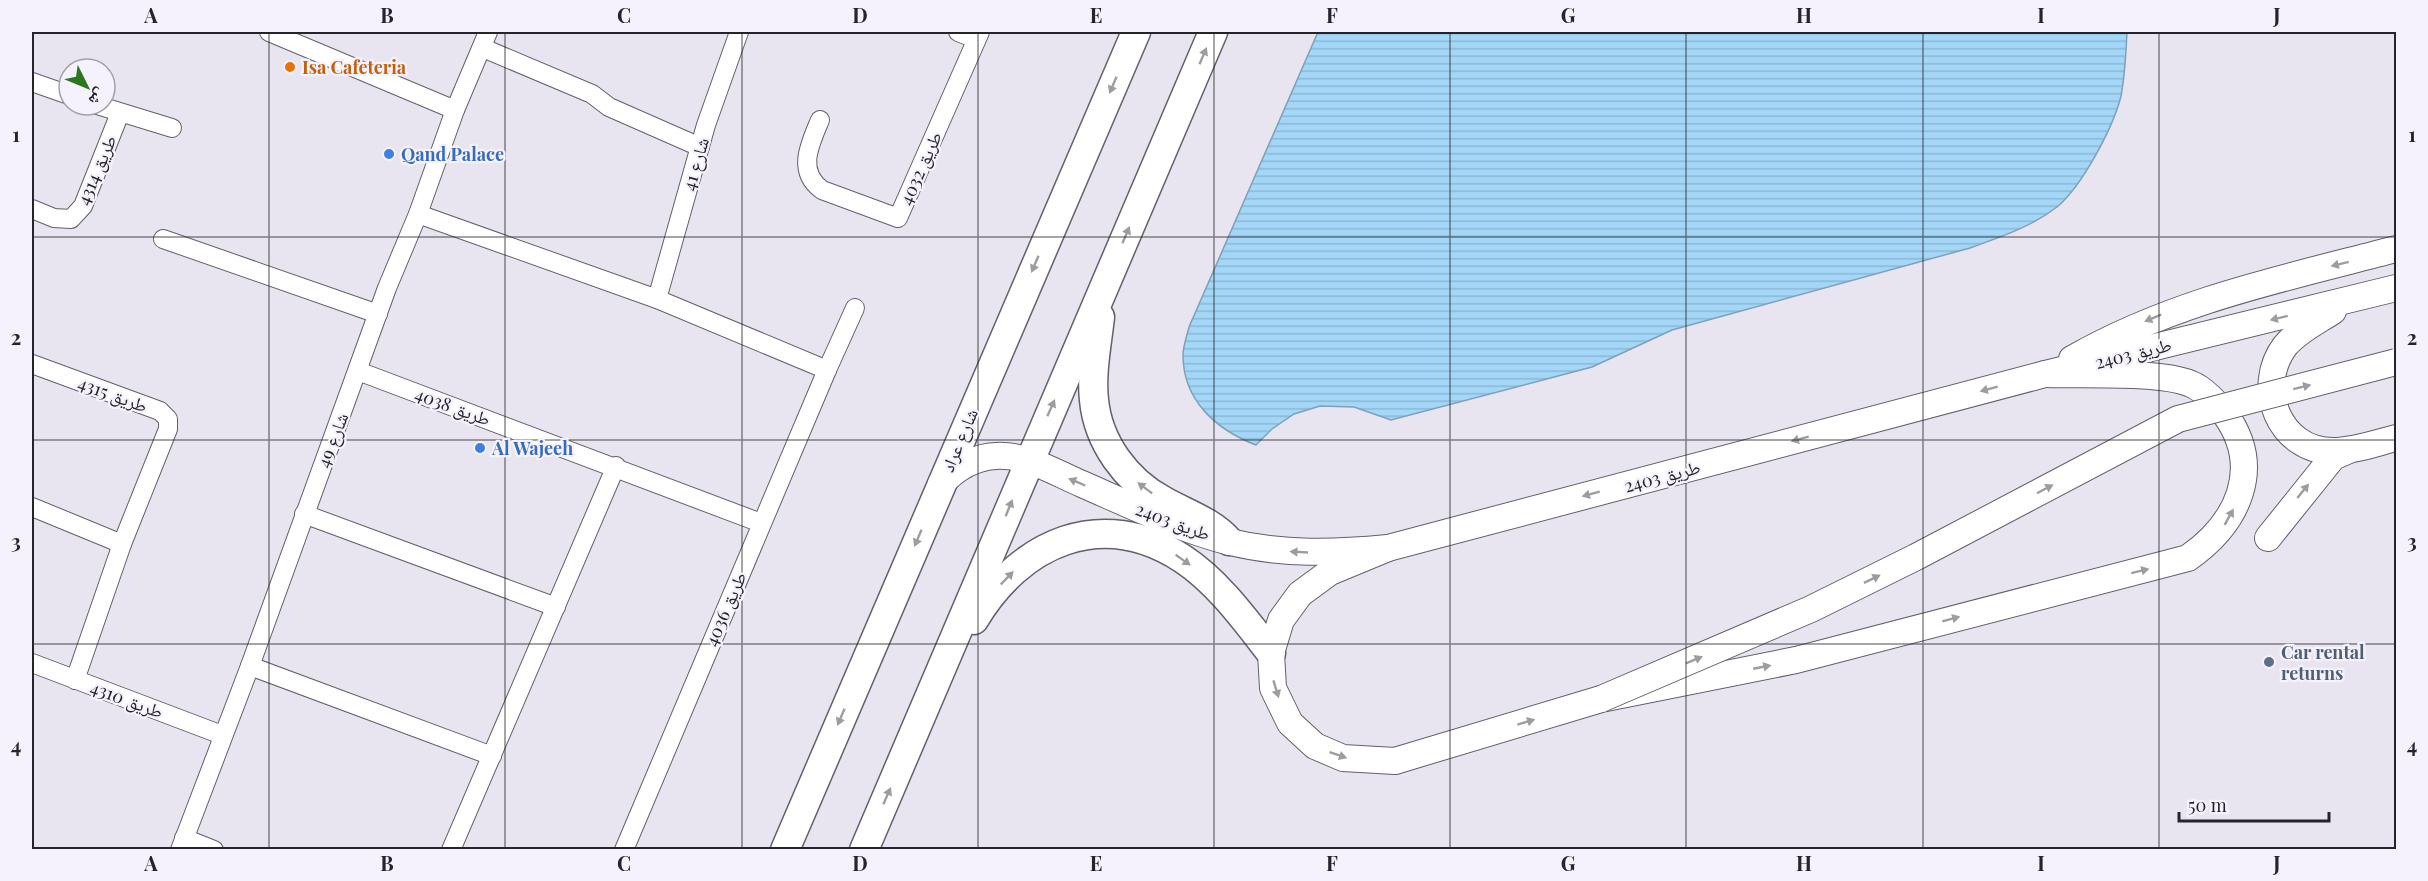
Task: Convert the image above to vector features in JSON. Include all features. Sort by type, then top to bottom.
[{"type":"main road","name":"شارع عراد","points":[[784,849],[1136,32]]},
{"type":"main road","points":[[864,849],[1213,32]]},
{"type":"main road","points":[[2045,374],[2102,342],[2166,313],[2397,249]]},
{"type":"main road","name":"طريق 2403","points":[[941,484],[965,464],[980,458],[1004,456],[1028,461],[1171,523],[1229,541],[1274,551],[1330,554],[1389,549],[2045,374],[2397,288]]},
{"type":"main road","points":[[1103,289],[1094,398],[1099,427],[1115,459],[1138,484],[1162,501],[1212,524],[1229,541]]},
{"type":"main road","points":[[2349,301],[2286,346],[2271,378],[2271,396],[2276,413],[2285,428],[2298,440],[2314,448],[2331,451],[2349,450]]},
{"type":"main road","points":[[1601,699],[1811,609],[1916,557],[2178,419],[2397,362]]},
{"type":"main road","points":[[1389,549],[1330,572],[1300,594],[1281,620],[1271,653],[1273,688],[1290,723],[1315,746],[1342,758],[1395,761],[1601,699],[1796,660],[2188,558],[2204,547],[2227,523],[2241,493],[2244,460],[2235,428],[2215,402],[2191,384],[2157,378],[2045,374]]},
{"type":"main road","points":[[2268,538],[2333,457],[2349,450],[2396,438]]},
{"type":"main road","points":[[938,678],[978,613],[1003,581],[1028,557],[1075,537],[1104,534],[1132,537],[1160,546],[1185,560],[1231,604],[1271,653]]},
{"type":"street","points":[[269,32],[455,110]]},
{"type":"street","name":"شارع 41","points":[[657,299],[699,147],[739,32]]},
{"type":"street","name":"طريق 4032","points":[[820,120],[807,155],[806,167],[815,185],[822,190],[898,218],[978,35],[958,32]]},
{"type":"street","points":[[485,40],[592,94],[609,107],[699,147]]},
{"type":"street","name":"شارع 49","points":[[182,844],[250,666],[378,314],[418,214],[455,110],[485,40]]},
{"type":"street","points":[[32,82],[57,91]]},
{"type":"street","name":"طريق 4314","points":[[117,112],[172,128]]},
{"type":"street","name":"طريق 4314","points":[[32,210],[54,218],[71,219],[83,206],[120,113]]},
{"type":"street","points":[[418,214],[657,299],[827,370]]},
{"type":"street","points":[[163,239],[378,314]]},
{"type":"street","name":"طريق 4036","points":[[624,849],[761,523],[855,308]]},
{"type":"street","name":"طريق 4315","points":[[32,364],[160,411],[168,419],[168,429],[122,544],[75,680]]},
{"type":"street","name":"طريق 4038","points":[[358,371],[616,466],[761,523]]},
{"type":"street","points":[[451,849],[616,466]]},
{"type":"street","points":[[32,507],[122,544]]},
{"type":"street","points":[[304,514],[556,607]]},
{"type":"street","name":"طريق 4310","points":[[32,663],[222,735]]},
{"type":"street","points":[[250,666],[492,756]]},
{"type":"street","points":[[182,844],[214,849]]},
{"type":"water","points":[[1318,32],[2127,32],[2121,96],[2104,140],[2067,198],[2047,214],[2026,226],[1970,248],[1672,330],[1592,367],[1391,420],[1354,407],[1320,406],[1294,414],[1272,429],[1256,445],[1228,431],[1216,422],[1196,400],[1185,371],[1184,348],[1189,327]]},
{"type":"place","name":"Isa Cafeteria","points":[[290,67]]},
{"type":"place","name":"Qand Palace","points":[[389,154]]},
{"type":"place","name":"Al Wajeeh","points":[[480,448]]},
{"type":"place","name":"Car rental returns","points":[[2269,662]]}]
